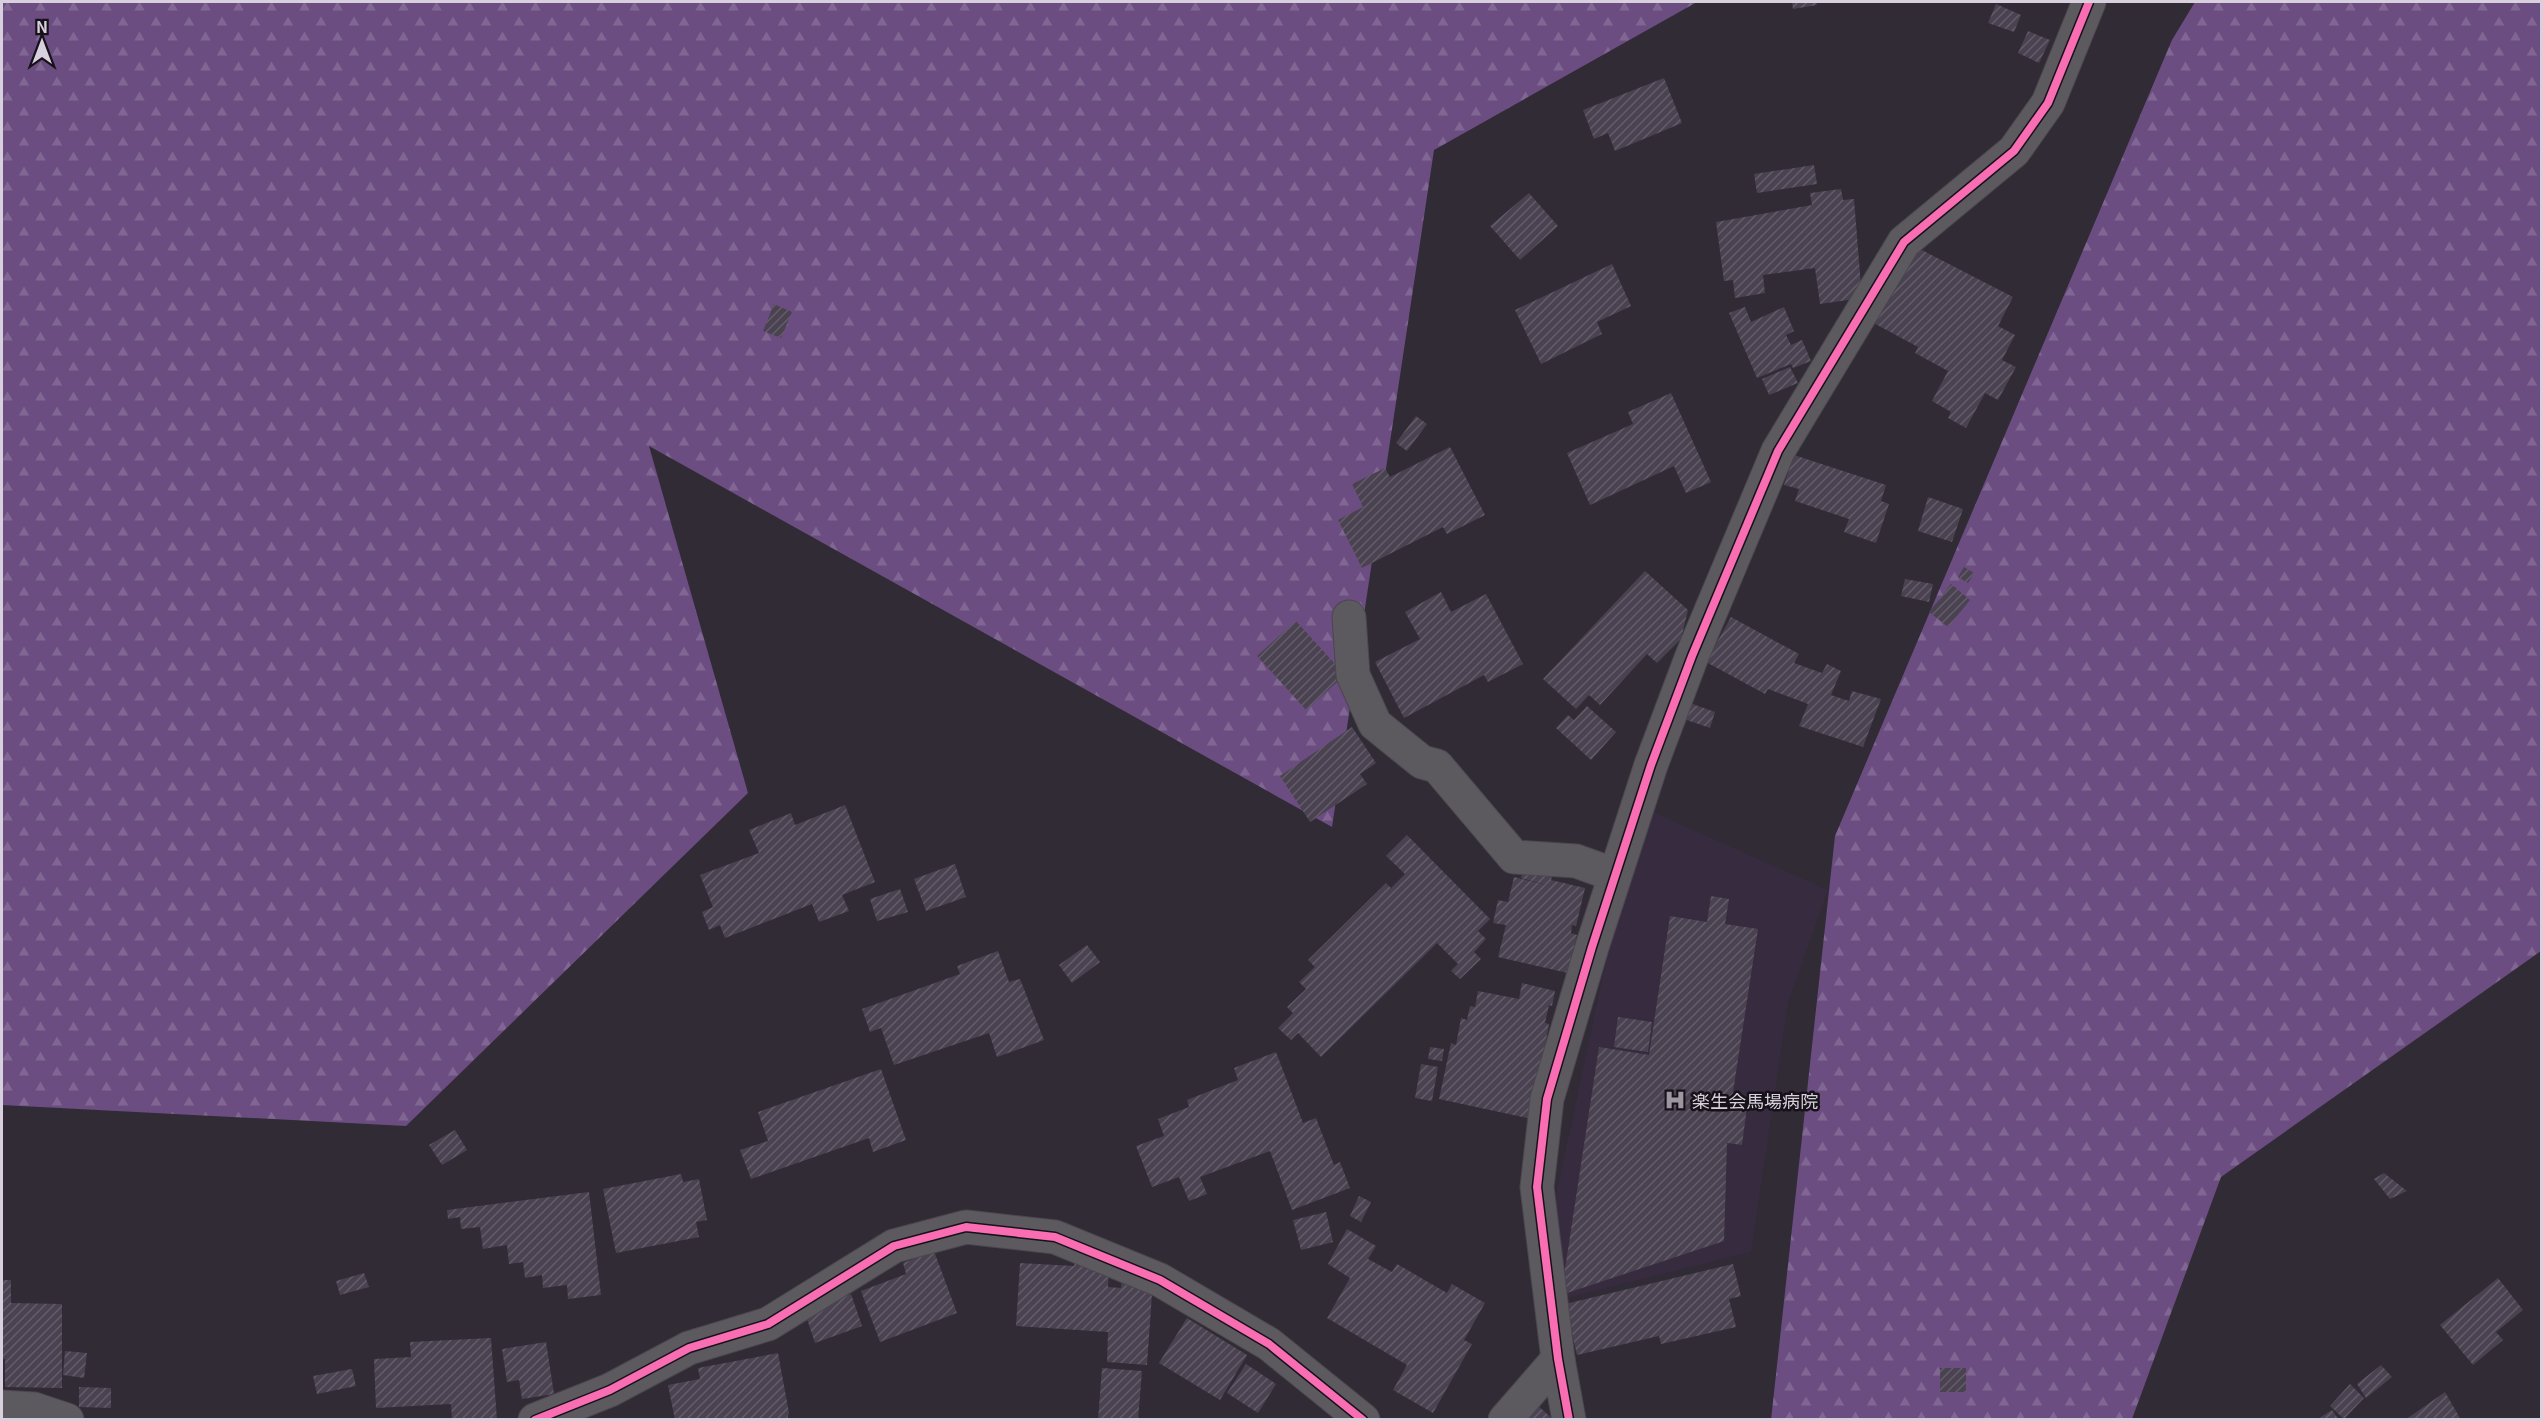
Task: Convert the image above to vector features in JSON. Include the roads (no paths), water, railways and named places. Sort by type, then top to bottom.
[{"type":"street","points":[[1569,1419],[1558,1359],[1537,1187],[1547,1099],[1651,765],[1688,667],[1778,451],[1904,242],[2014,151],[2048,103],[2089,2]]},
{"type":"street","points":[[1348,617],[1353,675],[1375,724],[1422,762],[1437,766],[1514,858],[1576,861],[1615,875]]},
{"type":"street","points":[[535,1419],[610,1390],[689,1348],[768,1324],[894,1246],[966,1227],[1055,1237],[1160,1280],[1269,1344],[1363,1419]]},
{"type":"street","points":[[1505,1419],[1558,1359]]},
{"type":"street","points":[[2,1407],[34,1409],[67,1419]]},
{"type":"place","name":"楽生会馬場病院","points":[[1675,1100]]}]
